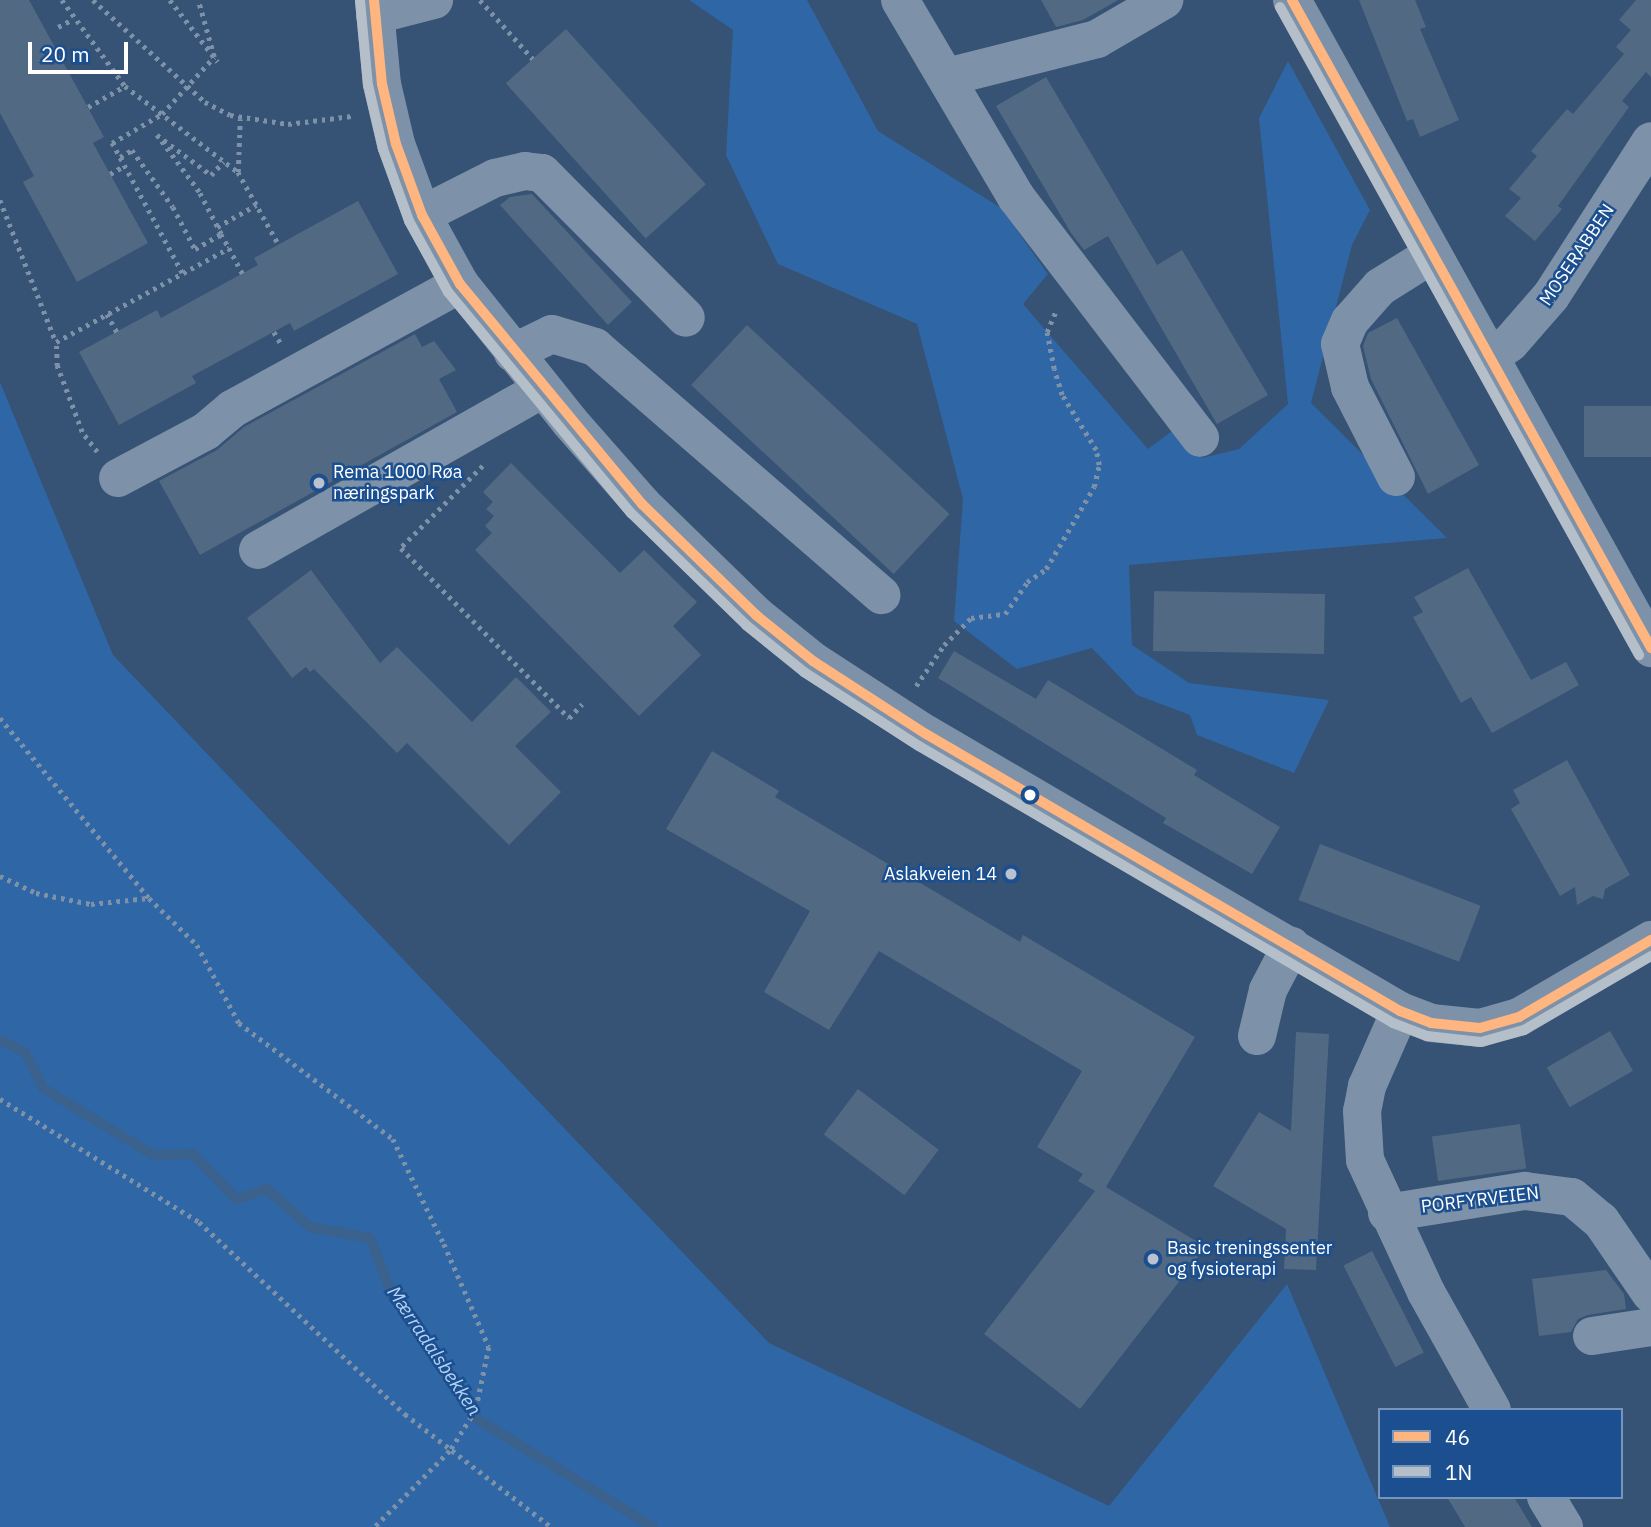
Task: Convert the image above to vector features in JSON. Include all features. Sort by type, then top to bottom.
[{"type":"street","points":[[434,0],[375,7],[382,84],[396,144],[422,215],[460,284],[542,389],[642,504],[748,607],[813,661],[899,718],[1400,1011],[1445,1026],[1499,1025],[1646,953]]},
{"type":"street","points":[[900,0],[1016,198],[1200,438]]},
{"type":"street","points":[[947,77],[1097,39],[1164,0]]},
{"type":"street","points":[[1292,0],[1651,648]]},
{"type":"street","name":"MOSERABBEN","points":[[1490,357],[1519,335],[1551,296],[1651,141]]},
{"type":"street","points":[[422,215],[495,178],[525,171],[542,173],[686,318]]},
{"type":"street","points":[[1396,477],[1346,378],[1340,344],[1350,321],[1366,301],[1433,254]]},
{"type":"street","points":[[118,478],[206,430],[232,409],[460,284]]},
{"type":"street","points":[[513,353],[552,334],[577,338],[595,347],[881,595]]},
{"type":"street","points":[[258,550],[542,389]]},
{"type":"street","points":[[1257,1036],[1268,990],[1291,946]]},
{"type":"street","points":[[1400,1011],[1380,1051],[1362,1111],[1365,1160],[1387,1213],[1491,1408]]},
{"type":"street","name":"PORFYRVEIEN","points":[[1387,1213],[1525,1191],[1572,1197],[1601,1221],[1651,1294]]},
{"type":"street","points":[[1592,1336],[1651,1327]]},
{"type":"street","points":[[1547,1499],[1564,1527]]},
{"type":"path","points":[[62,0],[73,19],[125,86],[238,172],[279,245]]},
{"type":"path","points":[[93,0],[187,86],[217,109],[240,119],[297,124],[362,114]]},
{"type":"path","points":[[170,0],[216,60]]},
{"type":"path","points":[[198,0],[216,60]]},
{"type":"path","points":[[480,0],[533,59]]},
{"type":"path","points":[[58,27],[73,19]]},
{"type":"path","points":[[182,273],[112,143],[162,114],[187,86],[216,60]]},
{"type":"path","points":[[88,107],[125,86]]},
{"type":"path","points":[[238,172],[240,119]]},
{"type":"path","points":[[223,162],[211,175],[157,135],[199,192],[243,274]]},
{"type":"path","points":[[120,158],[132,150],[173,207],[195,248],[221,234]]},
{"type":"path","points":[[110,174],[124,166]]},
{"type":"path","points":[[0,200],[57,342],[57,366],[82,432],[118,478]]},
{"type":"path","points":[[217,227],[256,205]]},
{"type":"path","points":[[57,342],[229,248]]},
{"type":"path","points":[[899,718],[944,645],[971,618],[1004,614],[1027,582],[1045,569],[1094,486],[1099,465],[1096,450],[1062,395],[1047,332],[1072,273]]},
{"type":"path","points":[[107,314],[117,332]]},
{"type":"path","points":[[494,456],[401,548],[569,718],[582,704]]},
{"type":"path","points":[[0,718],[149,898],[197,945],[239,1023],[393,1139],[489,1347],[476,1410],[450,1451],[405,1502],[375,1527]]},
{"type":"path","points":[[0,876],[36,893],[91,904],[149,898]]},
{"type":"path","points":[[0,1099],[199,1222],[450,1451],[551,1527]]},
{"type":"shaded area","points":[[689,0],[807,0],[878,131],[1001,208],[1048,274],[1023,304],[1148,449],[1176,428],[1202,458],[1239,449],[1288,404],[1259,118],[1288,61],[1370,210],[1352,245],[1311,403],[1447,538],[1129,565],[1132,645],[1189,683],[1329,700],[1294,773],[1197,735],[1190,715],[1137,695],[1092,648],[1017,669],[954,621],[963,499],[917,324],[778,264],[726,155],[733,30]]},
{"type":"shaded area","points":[[0,382],[113,655],[769,1343],[1109,1506],[1287,1284],[1390,1527],[0,1527]]},
{"type":"building","points":[[0,0],[29,0],[104,137],[93,143],[148,243],[77,282],[23,182],[34,176],[0,113]]},
{"type":"building","points":[[1041,0],[1118,0],[1083,20],[1056,27]]},
{"type":"building","points":[[1359,0],[1415,0],[1426,27],[1420,29],[1459,120],[1420,137],[1413,119],[1407,121]]},
{"type":"building","points":[[1636,0],[1651,0],[1651,77],[1646,72],[1622,101],[1629,107],[1558,206],[1562,209],[1535,241],[1505,216],[1521,198],[1509,189],[1537,156],[1531,151],[1567,109],[1573,114],[1624,54],[1616,47],[1631,30],[1619,20]]},
{"type":"building","points":[[566,29],[706,184],[646,239],[506,83]]},
{"type":"building","points":[[1046,77],[1157,265],[1182,250],[1268,395],[1217,424],[1108,236],[1084,250],[1071,233],[996,106]]},
{"type":"building","points":[[532,194],[632,302],[608,325],[500,205],[510,197]]},
{"type":"building","points":[[358,201],[398,274],[294,331],[290,323],[192,376],[196,383],[119,425],[79,352],[157,310],[161,318],[258,265],[254,258]]},
{"type":"building","points":[[1397,318],[1479,465],[1428,494],[1371,379],[1363,346],[1368,333]]},
{"type":"building","points":[[747,325],[950,514],[894,574],[691,385]]},
{"type":"building","points":[[415,334],[422,347],[434,341],[456,370],[439,379],[457,412],[200,555],[159,481],[217,450],[244,427]]},
{"type":"building","points":[[1584,406],[1651,406],[1651,457],[1584,457]]},
{"type":"building","points":[[511,463],[620,573],[644,550],[697,602],[673,626],[701,655],[639,716],[475,550],[492,533],[485,526],[494,516],[486,509],[493,502],[483,492]]},
{"type":"building","points":[[1468,568],[1531,680],[1566,662],[1579,685],[1492,733],[1471,697],[1461,703],[1413,617],[1423,612],[1414,597]]},
{"type":"building","points":[[311,570],[380,663],[397,647],[472,722],[516,677],[551,712],[515,746],[561,792],[509,845],[407,743],[397,753],[314,669],[310,672],[306,667],[292,678],[247,618]]},
{"type":"building","points":[[1154,591],[1325,594],[1324,654],[1153,651]]},
{"type":"building","points":[[954,651],[1036,699],[1048,680],[1197,770],[1194,775],[1280,827],[1252,874],[1163,823],[1166,818],[938,678]]},
{"type":"building","points":[[712,751],[779,791],[775,797],[1020,942],[1023,935],[1195,1037],[1106,1187],[1206,1247],[1080,1409],[984,1334],[1095,1191],[1078,1181],[1083,1174],[1037,1147],[1082,1071],[879,951],[829,1030],[764,992],[810,911],[666,829]]},
{"type":"building","points":[[1567,760],[1630,875],[1605,889],[1603,899],[1593,896],[1577,905],[1575,887],[1560,896],[1511,809],[1520,803],[1513,790]]},
{"type":"building","points":[[1320,844],[1481,906],[1459,962],[1298,900]]},
{"type":"building","points":[[1610,1031],[1633,1071],[1570,1107],[1547,1068]]},
{"type":"building","points":[[1296,1032],[1329,1034],[1316,1270],[1284,1269],[1286,1229],[1213,1186],[1259,1112],[1291,1131]]},
{"type":"building","points":[[858,1089],[939,1150],[904,1195],[824,1135]]},
{"type":"building","points":[[1520,1124],[1526,1169],[1438,1181],[1432,1136]]},
{"type":"building","points":[[1372,1251],[1424,1353],[1395,1367],[1343,1266]]},
{"type":"building","points":[[1606,1270],[1624,1294],[1626,1309],[1578,1319],[1571,1332],[1539,1336],[1532,1279]]},
{"type":"building","points":[[1448,1499],[1515,1499],[1532,1527],[1465,1527]]},
{"type":"waterway","name":"Mærradalsbekken","points":[[0,1040],[25,1052],[43,1088],[153,1155],[193,1154],[236,1199],[267,1189],[310,1227],[370,1238],[391,1291],[474,1417],[653,1527]]},
{"type":"transit line","name":"46","points":[[374,0],[382,84],[396,144],[422,215],[460,284],[642,504],[756,615],[813,661],[926,734],[1400,1011],[1431,1023],[1480,1028],[1519,1017],[1651,940]]},
{"type":"transit line","name":"46","points":[[1292,0],[1651,648]]},
{"type":"transit line","name":"1N","points":[[360,1],[368,85],[383,149],[409,221],[448,292],[631,513],[746,625],[804,672],[919,746],[1393,1023],[1427,1036],[1481,1042],[1524,1030],[1651,956]]},
{"type":"transit line","name":"1N","points":[[1280,7],[1639,655]]},
{"type":"place","name":"Rema 1000 Røa næringspark","points":[[319,483]]},
{"type":"place","name":"Aslakveien 14","points":[[1011,874]]},
{"type":"place","name":"Basic treningssenter og fysioterapi","points":[[1153,1259]]}]
